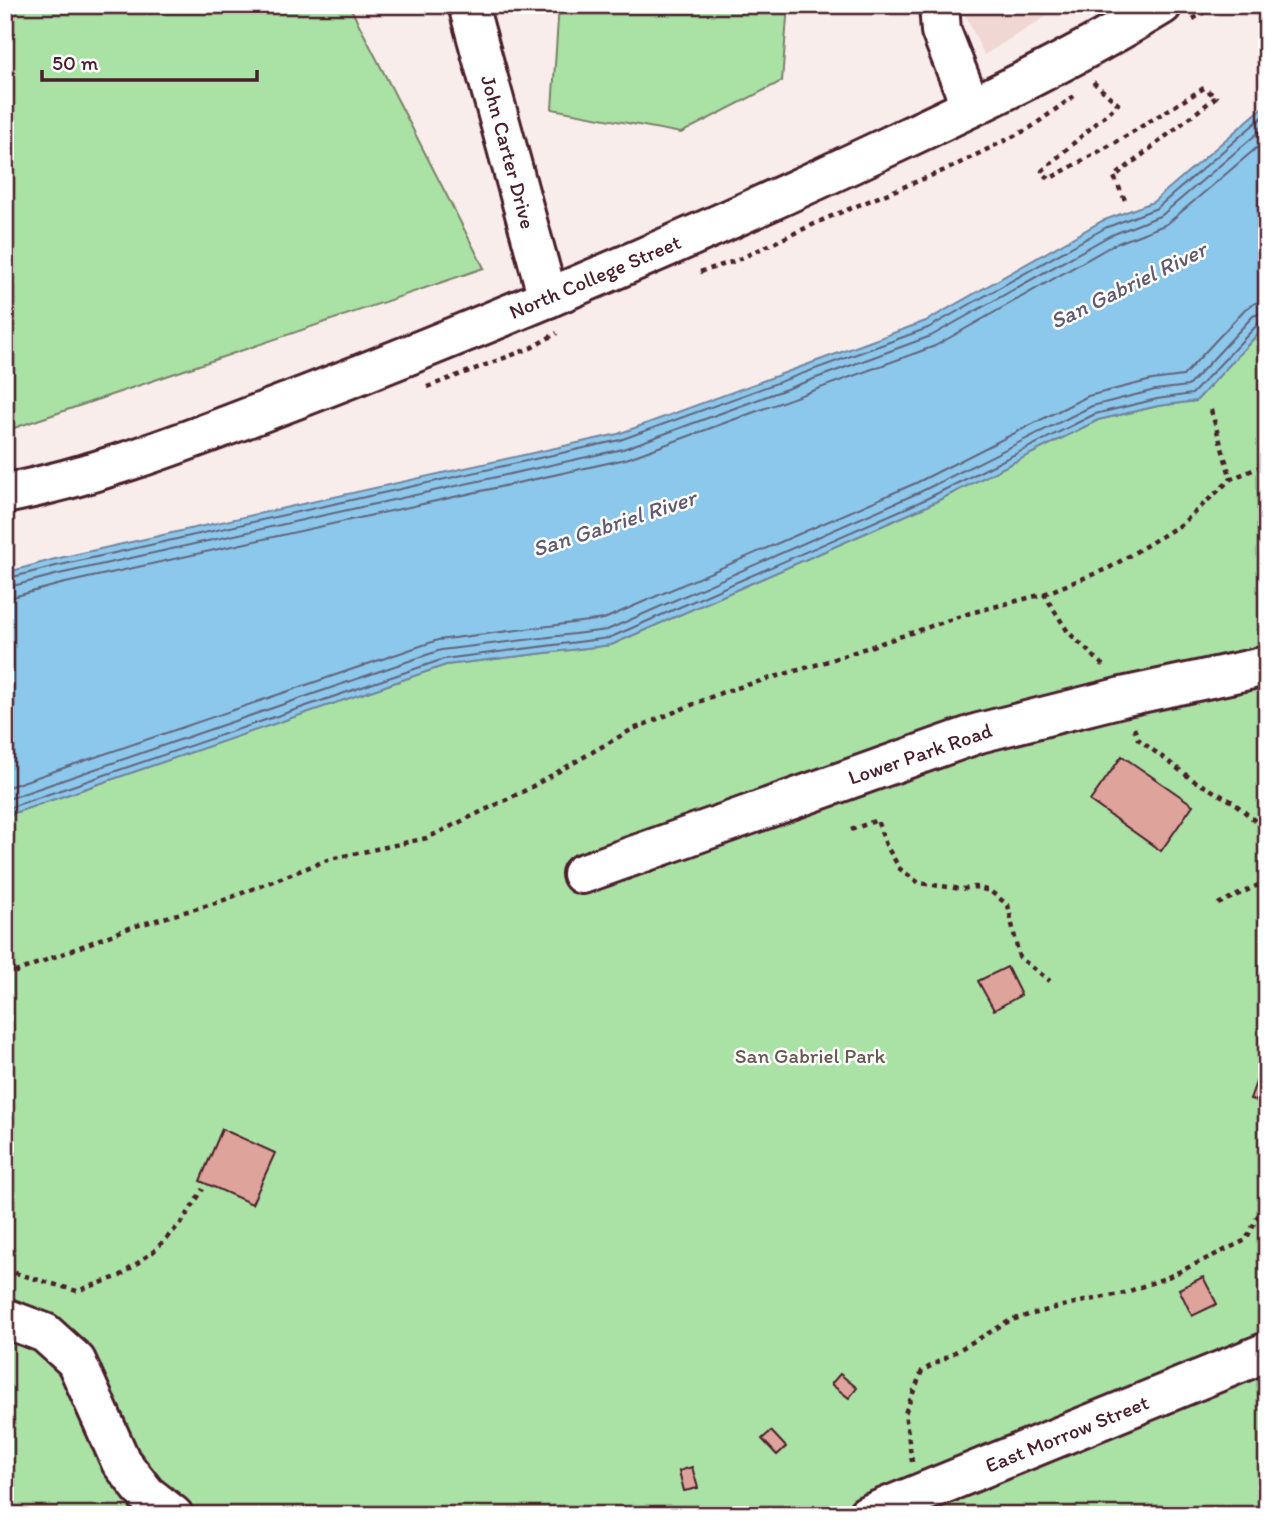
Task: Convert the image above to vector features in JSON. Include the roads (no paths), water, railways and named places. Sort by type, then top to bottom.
[{"type":"street","name":"John Carter Drive","points":[[468,5],[548,298]]},
{"type":"street","points":[[939,5],[941,30],[971,107]]},
{"type":"street","name":"North College Street","points":[[5,494],[85,475],[183,443],[548,298],[775,201],[1103,41],[1162,5]]},
{"type":"street","name":"Lower Park Road","points":[[582,874],[979,733],[1122,697],[1267,666]]},
{"type":"street","points":[[5,1318],[45,1333],[76,1361],[121,1462],[146,1494],[173,1515]]},
{"type":"street","name":"East Morrow Street","points":[[867,1515],[1267,1352]]},
{"type":"water","name":"San Gabriel River","points":[[1267,104],[1267,324],[1196,401],[1158,406],[1098,420],[927,506],[611,645],[446,665],[5,816],[5,573],[55,559],[618,434],[926,321],[1102,221],[1153,202]]},
{"type":"park label","name":"San Gabriel Park","points":[[810,1056]]}]
